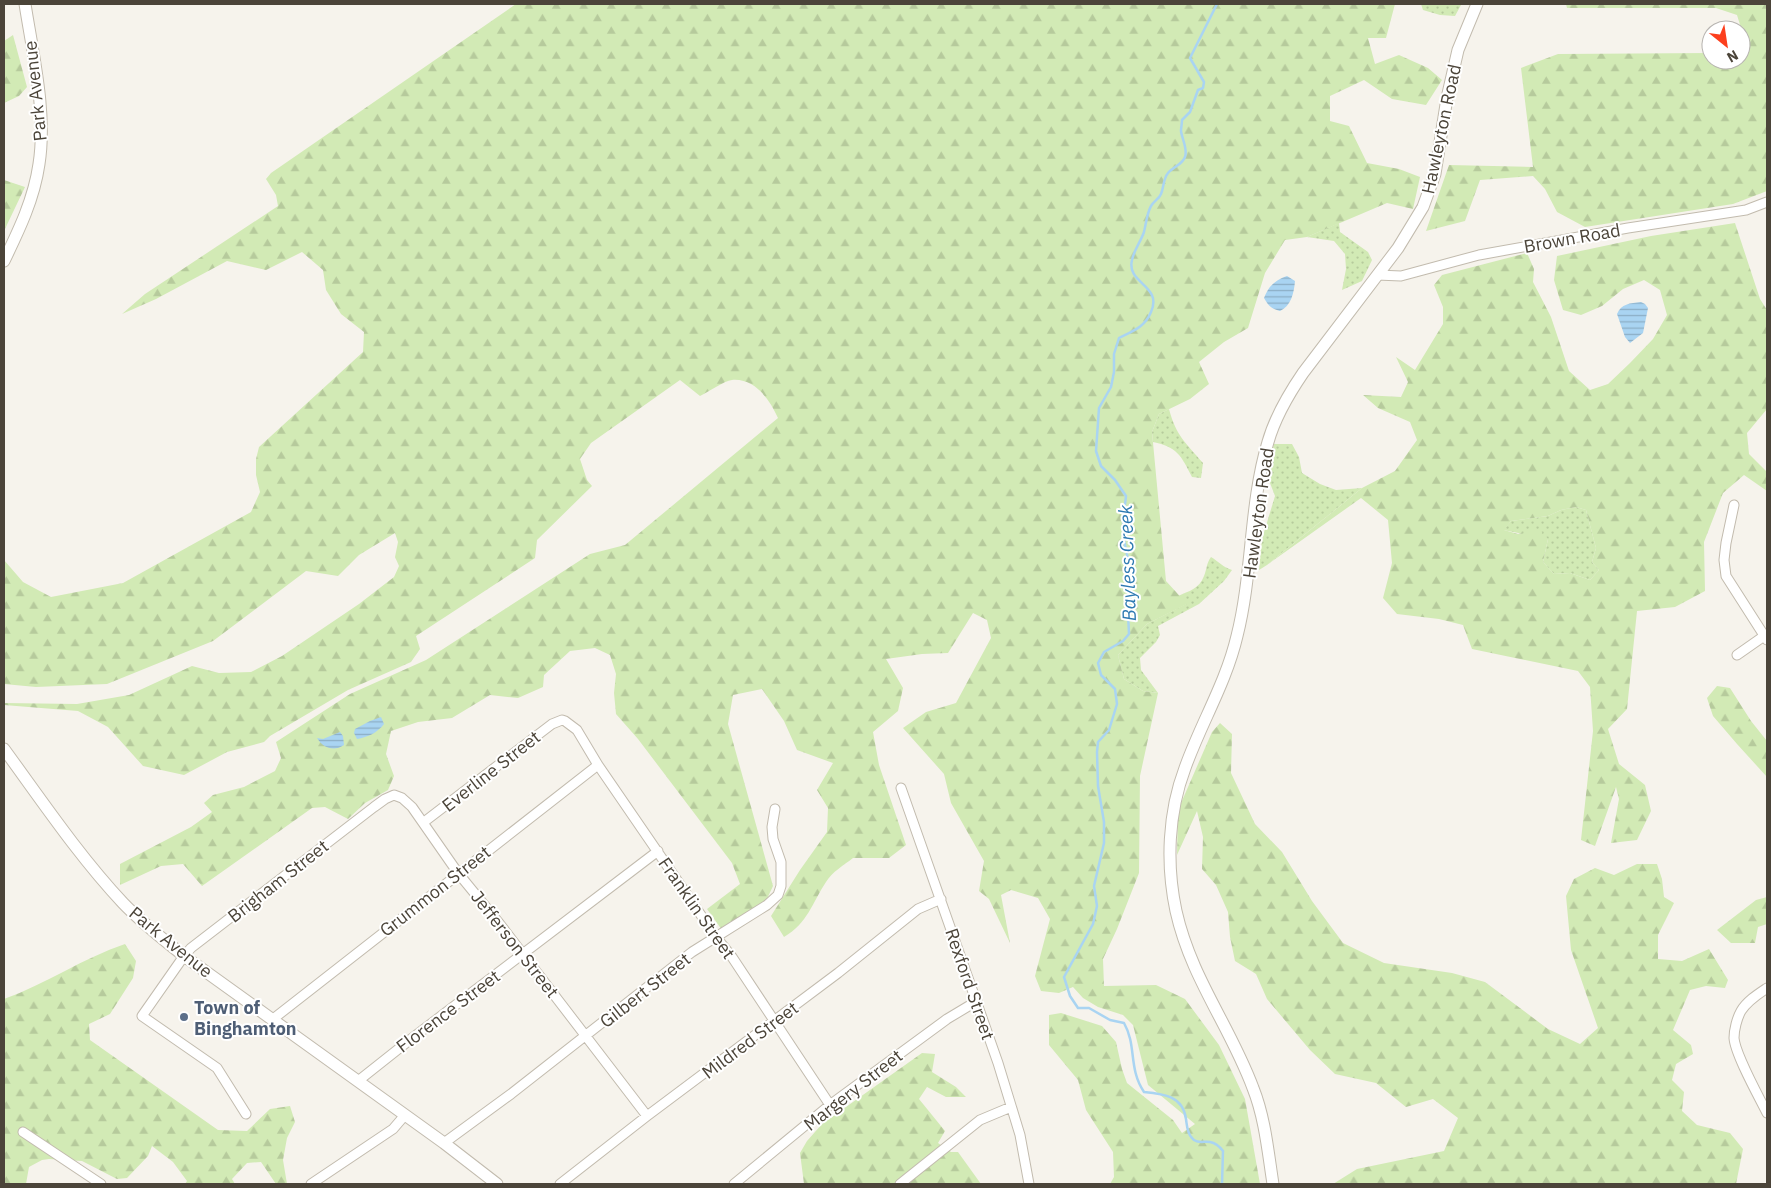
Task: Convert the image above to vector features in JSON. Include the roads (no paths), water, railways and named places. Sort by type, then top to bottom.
[{"type":"street","name":"Park Avenue","points":[[4,261],[33,193],[41,152],[40,110],[25,4]]},
{"type":"street","name":"Hawleyton Road","points":[[1273,1184],[1259,1104],[1253,1087],[1191,962],[1176,910],[1170,850],[1174,803],[1185,767],[1219,691],[1237,638],[1247,588],[1262,464],[1274,423],[1289,394],[1303,373],[1406,236],[1428,196],[1439,155],[1447,98],[1455,63],[1462,37],[1477,4]]},
{"type":"street","name":"Brown Road","points":[[1377,275],[1402,276],[1479,255],[1746,210],[1767,202]]},
{"type":"street","points":[[1734,506],[1724,560],[1726,576],[1766,637],[1737,655]]},
{"type":"street","name":"Franklin Street","points":[[558,722],[565,721],[576,730],[716,937],[732,957],[830,1105]]},
{"type":"street","name":"Everline Street","points":[[424,822],[522,746],[552,724],[558,722]]},
{"type":"street","name":"Park Avenue","points":[[4,749],[108,886],[136,916],[184,956],[405,1115],[497,1184]]},
{"type":"street","name":"Grummon Street","points":[[273,1019],[598,765]]},
{"type":"street","name":"Rexford Street","points":[[901,788],[977,1001],[1021,1140],[1029,1184]]},
{"type":"street","name":"Jefferson Street","points":[[374,807],[394,795],[412,807],[458,873],[523,954],[647,1116]]},
{"type":"street","name":"Brigham Street","points":[[246,1114],[217,1068],[142,1016],[191,948],[374,807]]},
{"type":"street","name":"Gilbert Street","points":[[444,1144],[586,1036],[692,952],[767,906],[778,895],[781,886],[781,862],[773,839],[772,828],[775,809]]},
{"type":"street","name":"Florence Street","points":[[358,1081],[658,851]]},
{"type":"street","name":"Mildred Street","points":[[560,1184],[647,1116],[843,969],[918,909],[941,899]]},
{"type":"street","points":[[1767,988],[1750,1001],[1741,1011],[1734,1037],[1741,1060],[1767,1113]]},
{"type":"street","name":"Margery Street","points":[[734,1184],[830,1105],[947,1019],[977,1001]]},
{"type":"street","points":[[900,1184],[980,1120],[1011,1107]]},
{"type":"street","points":[[311,1184],[392,1129],[405,1115]]},
{"type":"street","points":[[23,1132],[101,1184]]},
{"type":"water","points":[[1287,276],[1295,281],[1294,290],[1287,306],[1280,311],[1270,306],[1264,298],[1273,284]]},
{"type":"water","points":[[1641,302],[1648,308],[1643,333],[1630,343],[1625,337],[1617,314],[1623,306]]},
{"type":"water","points":[[381,717],[384,724],[378,730],[369,736],[357,739],[354,733],[355,729]]},
{"type":"water","points":[[340,732],[343,736],[344,745],[340,747],[329,748],[317,738],[323,739]]},
{"type":"waterway","name":"Bayless Creek","points":[[1217,4],[1190,58],[1204,82],[1203,88],[1198,90],[1190,112],[1182,120],[1181,131],[1186,154],[1182,162],[1166,175],[1161,194],[1152,204],[1144,232],[1132,260],[1134,274],[1152,296],[1151,312],[1142,325],[1119,338],[1114,354],[1114,372],[1111,387],[1099,408],[1096,451],[1101,466],[1115,480],[1126,496],[1123,521],[1124,540],[1132,578],[1128,613],[1129,634],[1123,641],[1104,652],[1098,663],[1101,675],[1115,689],[1117,704],[1109,730],[1098,742],[1097,752],[1098,786],[1104,822],[1104,843],[1094,886],[1097,906],[1093,924],[1064,977],[1070,996],[1078,1008],[1089,1008],[1110,1020],[1124,1023],[1130,1040],[1136,1074],[1144,1092],[1165,1095],[1177,1101],[1184,1111],[1190,1136],[1198,1142],[1218,1145],[1223,1151],[1222,1184]]},
{"type":"place","name":"Town of Binghamton","points":[[184,1017]]}]
